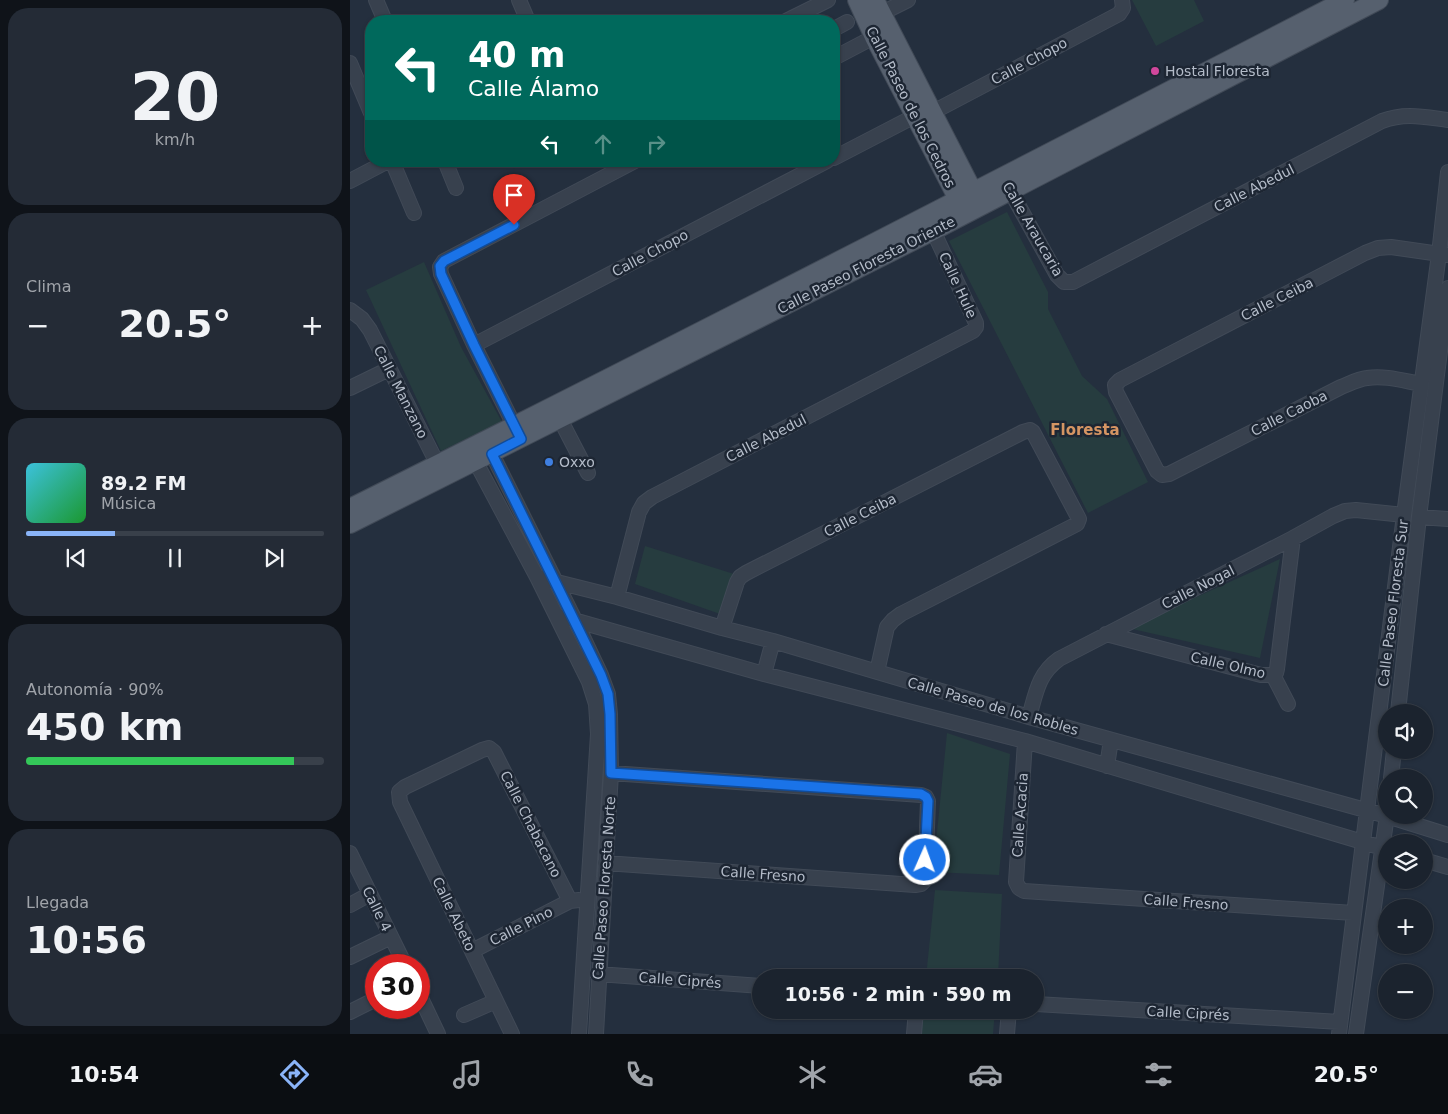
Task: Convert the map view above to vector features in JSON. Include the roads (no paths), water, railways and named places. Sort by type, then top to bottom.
[{"type":"main road","name":"Calle Paseo de los Cedros","points":[[857,0],[874,37],[933,112],[969,203]]},
{"type":"main road","name":"Calle Paseo Floresta Oriente","points":[[1240,63],[1345,0]]},
{"type":"main road","name":"Calle Paseo Floresta Oriente","points":[[350,524],[441,471],[930,224],[1240,63],[1379,0]]},
{"type":"main road","name":"Calle Paseo de los Cedros","points":[[879,7],[904,76],[915,116],[969,203]]},
{"type":"main road","name":"Calle Paseo Floresta Oriente","points":[[518,432],[560,419],[776,302]]},
{"type":"main road","name":"Calle Paseo Floresta Oriente","points":[[350,508],[441,471]]},
{"type":"street","points":[[376,0],[382,15]]},
{"type":"street","points":[[519,0],[525,15]]},
{"type":"street","points":[[798,15],[828,0]]},
{"type":"street","points":[[879,7],[908,0]]},
{"type":"street","name":"Calle Chopo","points":[[933,112],[1119,14],[1123,4]]},
{"type":"street","points":[[840,26],[847,22]]},
{"type":"street","points":[[840,55],[874,37]]},
{"type":"street","points":[[350,63],[365,99]]},
{"type":"street","name":"Calle Abedul","points":[[1064,282],[1073,282],[1382,121],[1406,115],[1448,120]]},
{"type":"street","points":[[840,155],[915,116]]},
{"type":"street","points":[[350,182],[379,167]]},
{"type":"street","points":[[393,167],[414,213]]},
{"type":"street","points":[[447,167],[456,188]]},
{"type":"street","points":[[518,432],[474,345],[441,274],[440,266],[444,261],[624,167]]},
{"type":"street","name":"Calle Chopo","points":[[474,345],[815,167]]},
{"type":"street","name":"Calle Paseo Floresta Sur","points":[[1339,1028],[1364,844],[1412,454],[1444,254],[1448,172]]},
{"type":"street","name":"Calle Araucaria","points":[[1006,183],[1057,275],[1064,282]]},
{"type":"street","name":"Calle Hule","points":[[930,224],[976,323],[976,327]]},
{"type":"street","name":"Calle Ceiba","points":[[1162,475],[1157,471],[1116,392],[1115,385],[1120,380],[1365,253],[1378,248],[1391,248],[1444,254]]},
{"type":"street","name":"Calle Paseo Floresta Sur","points":[[1399,704],[1419,516],[1448,288]]},
{"type":"street","name":"Calle Manzano","points":[[351,312],[366,324],[441,471]]},
{"type":"street","name":"Calle Abedul","points":[[617,598],[639,512],[644,503],[973,331],[976,327]]},
{"type":"street","points":[[350,388],[389,369]]},
{"type":"street","name":"Calle Caoba","points":[[1162,475],[1170,474],[1341,387],[1357,381],[1380,377],[1422,384]]},
{"type":"street","points":[[560,419],[588,473]]},
{"type":"street","name":"Calle Ceiba","points":[[722,628],[737,582],[746,573],[1030,430],[1034,434],[1079,522],[901,614],[888,627],[877,672]]},
{"type":"street","name":"Calle Paseo Floresta Norte","points":[[488,447],[575,620],[608,694],[611,773],[596,1034]]},
{"type":"street","points":[[1412,454],[1427,457]]},
{"type":"street","name":"Calle Paseo Floresta Norte","points":[[472,455],[556,615],[589,682],[596,704],[598,734],[579,1034]]},
{"type":"street","name":"Calle Nogal","points":[[1029,717],[1040,682],[1050,666],[1059,659],[1333,516],[1345,511],[1356,510],[1404,515]]},
{"type":"street","points":[[1419,516],[1448,519]]},
{"type":"street","name":"Calle Olmo","points":[[1106,634],[1261,675],[1273,675],[1277,669],[1293,538]]},
{"type":"street","points":[[1397,574],[1413,576]]},
{"type":"street","name":"Calle Paseo de los Robles","points":[[537,577],[773,641],[1029,717],[1378,814]]},
{"type":"street","name":"Calle Paseo de los Robles","points":[[556,615],[764,674],[1025,741],[1378,848]]},
{"type":"street","points":[[764,674],[773,641]]},
{"type":"street","points":[[1273,675],[1288,704]]},
{"type":"street","points":[[1107,766],[1111,740]]},
{"type":"street","name":"Calle Acacia","points":[[1019,888],[1016,882],[1025,741]]},
{"type":"street","name":"Calle Abeto","points":[[489,748],[405,787],[399,792],[400,802],[512,1034]]},
{"type":"street","name":"Calle Chabacano","points":[[489,748],[494,752],[570,901]]},
{"type":"street","name":"Calle Fresno","points":[[605,863],[915,885],[921,884],[925,880],[928,801],[921,794],[611,773]]},
{"type":"street","name":"Calle Paseo de los Robles","points":[[1413,824],[1448,835]]},
{"type":"street","name":"Calle 4","points":[[351,857],[400,954]]},
{"type":"street","points":[[1433,863],[1448,867]]},
{"type":"street","name":"Calle Fresno","points":[[1019,888],[1024,891],[1354,913]]},
{"type":"street","points":[[1356,1034],[1378,889]]},
{"type":"street","points":[[350,905],[370,894]]},
{"type":"street","points":[[570,901],[588,900],[603,902]]},
{"type":"street","name":"Calle Pino","points":[[472,951],[570,901]]},
{"type":"street","points":[[350,957],[391,937]]},
{"type":"street","name":"Calle Ciprés","points":[[598,974],[752,985]]},
{"type":"street","points":[[464,1015],[496,1001]]},
{"type":"street","points":[[350,1012],[365,1004]]},
{"type":"street","name":"Calle Ciprés","points":[[1044,1005],[1339,1028]]},
{"type":"street","points":[[430,1017],[438,1034]]},
{"type":"street","points":[[914,1034],[915,1019]]},
{"type":"street","points":[[1007,1034],[1008,1019]]},
{"type":"place","name":"Hostal Floresta","points":[[1155,71]]},
{"type":"place","name":"Oxxo","points":[[549,462]]},
{"type":"district","name":"Floresta","points":[[1085,430]]}]
